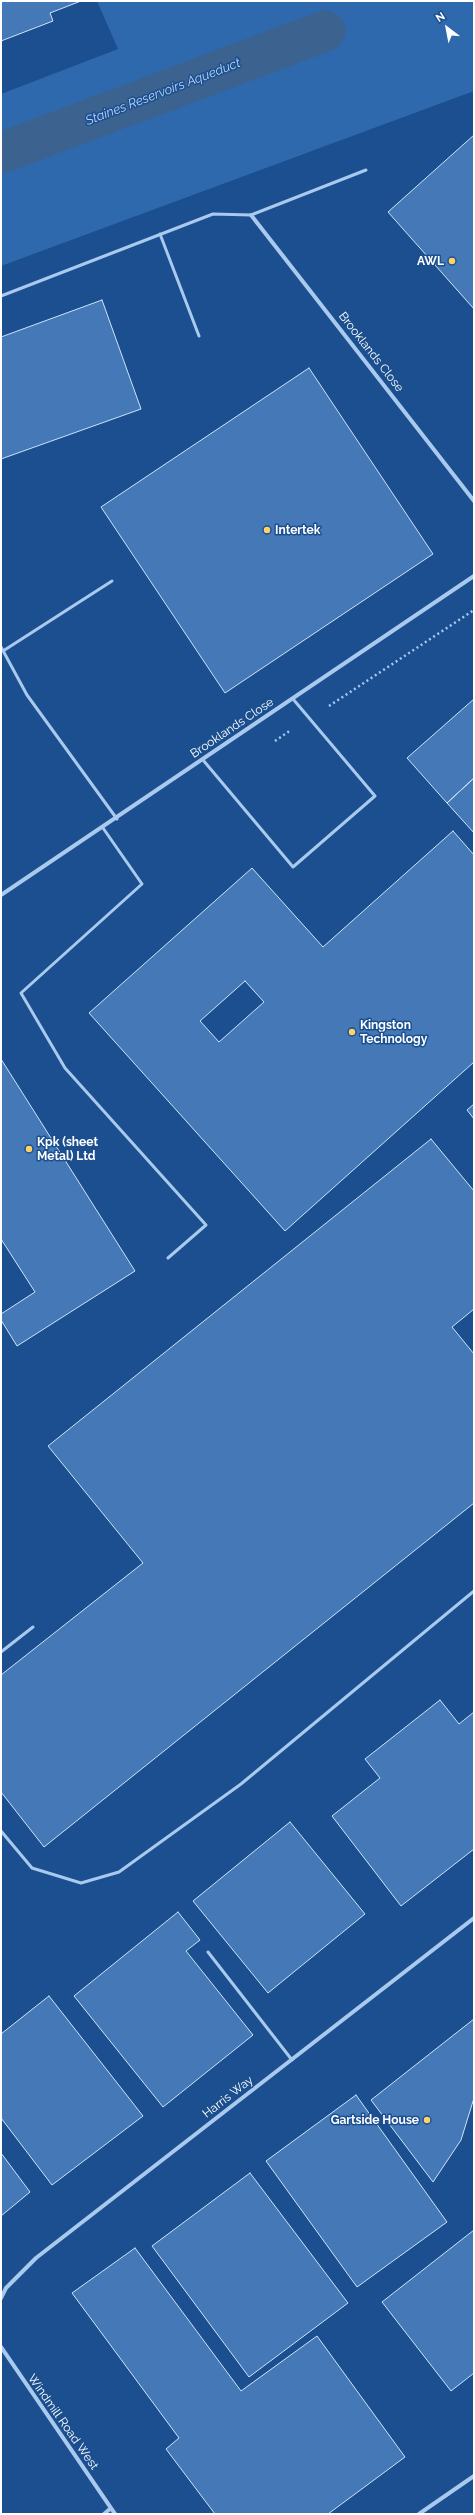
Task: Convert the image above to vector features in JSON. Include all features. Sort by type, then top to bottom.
[{"type":"street","name":"Brooklands Close","points":[[251,215],[474,501]]},
{"type":"street","name":"Brooklands Close","points":[[1,895],[117,819],[474,576]]},
{"type":"street","name":"Harris Way","points":[[1,2298],[6,2288],[36,2258],[474,1918]]},
{"type":"street","name":"Windmill Road West","points":[[1,2347],[115,2514]]},
{"type":"street","points":[[419,2514],[474,2476]]},
{"type":"street","points":[[104,2514],[111,2508]]},
{"type":"lane","points":[[1,296],[213,214],[251,215],[366,170]]},
{"type":"lane","points":[[160,234],[199,336]]},
{"type":"lane","points":[[3,651],[112,581]]},
{"type":"lane","points":[[1,648],[27,695],[117,819]]},
{"type":"lane","points":[[203,760],[293,867],[375,796],[293,699]]},
{"type":"lane","points":[[103,828],[142,884],[21,993],[64,1068],[206,1225],[168,1258]]},
{"type":"lane","points":[[1,1831],[32,1868],[81,1882],[119,1872],[241,1784],[474,1591]]},
{"type":"lane","points":[[1,1652],[33,1627]]},
{"type":"lane","points":[[208,1952],[292,2060]]},
{"type":"shaded area","points":[[97,1],[474,1],[474,91],[1,266],[1,94],[118,49]]},
{"type":"building","points":[[1,1],[81,1],[50,13],[53,21],[1,41]]},
{"type":"building","name":"AWL","points":[[474,135],[474,309],[388,212]]},
{"type":"building","points":[[102,300],[141,409],[1,459],[1,337]]},
{"type":"building","name":"Intertek","points":[[309,368],[433,554],[225,693],[101,507]]},
{"type":"building","points":[[474,699],[474,778],[447,803],[407,758]]},
{"type":"building","points":[[474,778],[474,833],[447,803]]},
{"type":"building","name":"Kingston Technology","points":[[453,831],[474,855],[474,1062],[285,1231],[89,1013],[252,868],[323,947]],"holes":[[[245,981],[264,1002],[219,1042],[200,1021]]]},
{"type":"building","name":"Kpk (sheet Metal) Ltd","points":[[1,1059],[135,1271],[17,1346],[1,1320],[1,1314],[35,1292],[1,1239]]},
{"type":"building","points":[[474,1104],[474,1119],[467,1110]]},
{"type":"building","points":[[431,1139],[474,1191],[474,1309],[452,1327],[474,1354],[474,1503],[44,1847],[1,1792],[1,1675],[143,1563],[48,1446]]},
{"type":"building","points":[[440,1700],[459,1724],[474,1712],[474,1849],[401,1906],[332,1816],[380,1778],[365,1759]]},
{"type":"building","points":[[290,1822],[365,1914],[268,1993],[193,1901]]},
{"type":"building","points":[[178,1912],[200,1940],[186,1951],[253,2035],[163,2107],[74,1996]]},
{"type":"building","points":[[49,1996],[143,2116],[52,2185],[1,2118],[1,2034]]},
{"type":"building","name":"Gartside House","points":[[474,2019],[474,2098],[461,2140],[433,2182],[371,2100]]},
{"type":"building","points":[[356,2095],[447,2222],[357,2287],[266,2161]]},
{"type":"building","points":[[1,2153],[30,2192],[1,2216]]},
{"type":"building","points":[[250,2173],[348,2303],[249,2377],[152,2246]]},
{"type":"building","points":[[474,2230],[474,2373],[451,2391],[382,2302]]},
{"type":"building","points":[[135,2248],[241,2391],[317,2336],[405,2457],[328,2514],[215,2514],[166,2449],[179,2438],[72,2293]]},
{"type":"waterway","name":"Staines Reservoirs Aqueduct","points":[[1,153],[325,31]]},
{"type":"place","name":"AWL","points":[[452,261]]},
{"type":"place","name":"Intertek","points":[[267,530]]},
{"type":"place","name":"Kingston Technology","points":[[352,1032]]},
{"type":"place","name":"Kpk (sheet Metal) Ltd","points":[[29,1149]]},
{"type":"place","name":"Gartside House","points":[[427,2120]]}]
